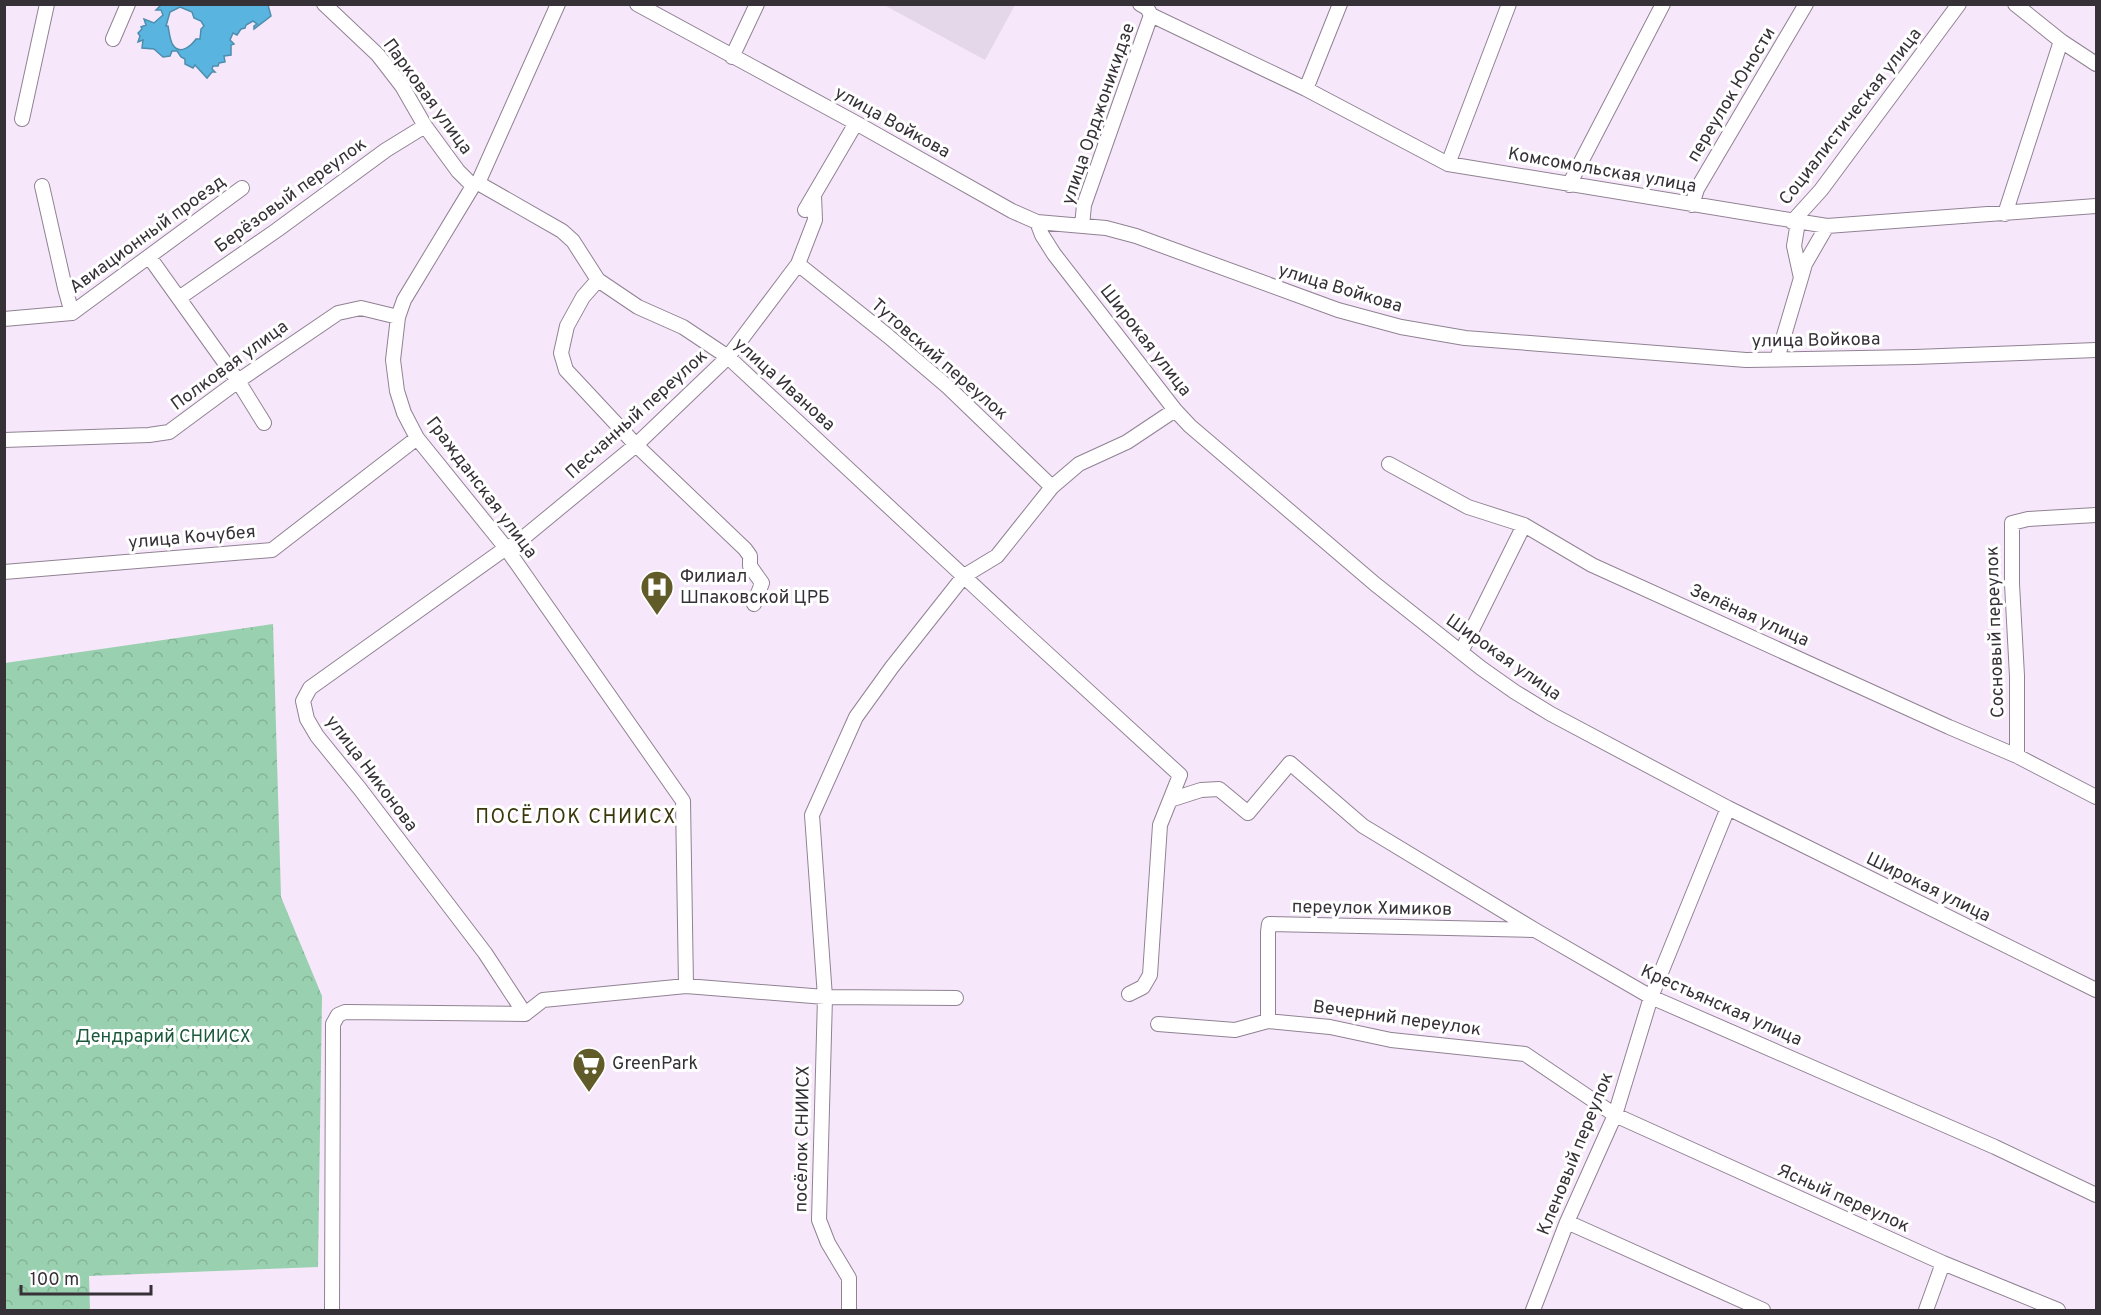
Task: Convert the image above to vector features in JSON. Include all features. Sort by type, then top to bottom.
[{"type":"street","points":[[22,119],[47,4]]},
{"type":"street","points":[[113,39],[128,4]]},
{"type":"street","name":"Парковая улица","points":[[324,4],[378,55],[402,86],[425,126],[458,171],[476,184]]},
{"type":"street","name":"Гражданская улица","points":[[558,4],[476,184],[404,300],[398,317],[393,360],[397,391],[404,413],[417,438],[506,548],[683,801],[686,986]]},
{"type":"street","name":"улица Войкова","points":[[637,4],[1012,211],[1037,222],[1106,228],[1136,236],[1328,307],[1401,327],[1465,338],[1746,360],[1915,357],[2097,350]]},
{"type":"street","points":[[732,57],[757,4]]},
{"type":"street","points":[[1306,89],[1340,4]]},
{"type":"street","points":[[1448,164],[1509,4]]},
{"type":"street","points":[[1569,185],[1663,4]]},
{"type":"street","name":"переулок Юности","points":[[1692,205],[1697,189],[1806,4]]},
{"type":"street","name":"Социалистическая улица","points":[[1795,222],[1959,4]]},
{"type":"street","points":[[2015,4],[2061,40],[2097,64]]},
{"type":"street","name":"Комсомольская улица","points":[[1147,8],[1448,164],[1824,225],[2005,214],[2096,204]]},
{"type":"street","name":"улица Орджоникидзе","points":[[1082,226],[1088,194],[1147,8]]},
{"type":"street","points":[[2005,214],[2061,40]]},
{"type":"street","points":[[805,210],[856,123]]},
{"type":"street","name":"Берёзовый переулок","points":[[179,298],[386,150],[425,126]]},
{"type":"street","name":"улица Иванова","points":[[476,184],[562,231],[573,241],[598,280],[638,307],[684,327],[728,357],[1180,775],[1202,790]]},
{"type":"street","points":[[42,186],[72,313]]},
{"type":"street","name":"Авиационный проезд","points":[[4,319],[72,313],[150,258],[160,248],[242,188]]},
{"type":"street","name":"Песчанный переулок","points":[[506,548],[518,543],[636,445],[728,357],[798,264],[815,220],[814,195]]},
{"type":"street","points":[[1777,359],[1805,264],[1824,225],[1813,217],[1811,201]]},
{"type":"street","name":"Широкая улица","points":[[1037,222],[1054,254],[1175,410],[1224,457],[1375,584],[1515,692],[1551,714],[1728,808],[2097,990]]},
{"type":"street","points":[[1795,222],[1794,246],[1801,278]]},
{"type":"street","points":[[150,258],[238,381],[264,423]]},
{"type":"street","name":"Тутовский переулок","points":[[798,264],[948,387],[1052,488]]},
{"type":"street","points":[[598,280],[583,297],[567,326],[561,353],[566,370],[636,445],[745,549],[750,556],[750,566],[762,583],[754,604]]},
{"type":"street","name":"Полковая улица","points":[[4,440],[149,435],[169,432],[238,381],[338,313],[361,308],[398,317]]},
{"type":"street","points":[[964,576],[997,556],[1052,488],[1079,464],[1127,442],[1175,410]]},
{"type":"street","name":"улица Кочубея","points":[[4,572],[272,550],[417,438]]},
{"type":"street","name":"Зелёная улица","points":[[1389,464],[1468,507],[1524,525],[1593,565],[2017,756],[2097,797]]},
{"type":"street","name":"Сосновый переулок","points":[[2017,756],[2012,523],[2028,519],[2097,515]]},
{"type":"street","points":[[1461,652],[1524,525]]},
{"type":"street","name":"улица Никонова","points":[[506,548],[310,688],[303,701],[307,719],[316,736],[360,789],[485,953],[525,1014]]},
{"type":"street","name":"посёлок СНИИСХ","points":[[849,1311],[849,1278],[828,1243],[819,1220],[825,997],[812,815],[856,717],[892,666],[964,576]]},
{"type":"street","name":"Крестьянская улица","points":[[1202,790],[1219,789],[1248,813],[1290,763],[1363,826],[1651,997],[1995,1147],[2097,1195]]},
{"type":"street","points":[[1129,994],[1143,987],[1150,975],[1160,825],[1180,775]]},
{"type":"street","points":[[1170,800],[1202,790]]},
{"type":"street","name":"Кленовый переулок","points":[[1533,1311],[1568,1222],[1615,1115],[1651,997],[1728,808]]},
{"type":"street","name":"переулок Химиков","points":[[1268,1021],[1269,924],[1535,930]]},
{"type":"street","points":[[332,1311],[333,1024],[338,1015],[345,1012],[525,1014],[543,1000],[686,986],[825,997],[956,998]]},
{"type":"street","name":"Вечерний переулок","points":[[1158,1024],[1235,1030],[1268,1021],[1330,1027],[1391,1040],[1526,1054],[1615,1115]]},
{"type":"street","name":"Ясный переулок","points":[[1615,1115],[1943,1263],[2058,1311]]},
{"type":"street","points":[[1568,1222],[1763,1311]]},
{"type":"street","points":[[1926,1311],[1943,1263]]},
{"type":"shaded area","points":[[884,5],[1015,5],[985,60]]},
{"type":"green space","name":"Дендрарий СНИИСХ","points":[[273,624],[281,897],[322,996],[318,1267],[89,1276],[90,1310],[5,1310],[5,663]]},
{"type":"water","points":[[161,5],[268,5],[271,16],[254,29],[257,24],[253,21],[241,29],[237,35],[233,33],[230,40],[234,44],[231,45],[231,55],[224,56],[225,62],[213,66],[212,69],[215,72],[207,78],[195,65],[193,68],[185,64],[185,59],[177,51],[172,51],[170,56],[163,57],[154,49],[142,48],[143,40],[138,42],[140,36],[138,33],[141,27],[146,25],[144,19],[154,23],[163,15],[161,10],[156,10]],"holes":[[[180,7],[192,12],[194,18],[201,21],[204,26],[201,29],[200,39],[196,39],[186,48],[179,50],[172,43],[168,26],[166,26],[170,12]]]},
{"type":"place","name":"Филиал Шпаковской ЦРБ","points":[[657,616]]},
{"type":"place","name":"GreenPark","points":[[589,1093]]},
{"type":"district","name":"ПОСЁЛОК СНИИСХ","points":[[576,818]]}]
